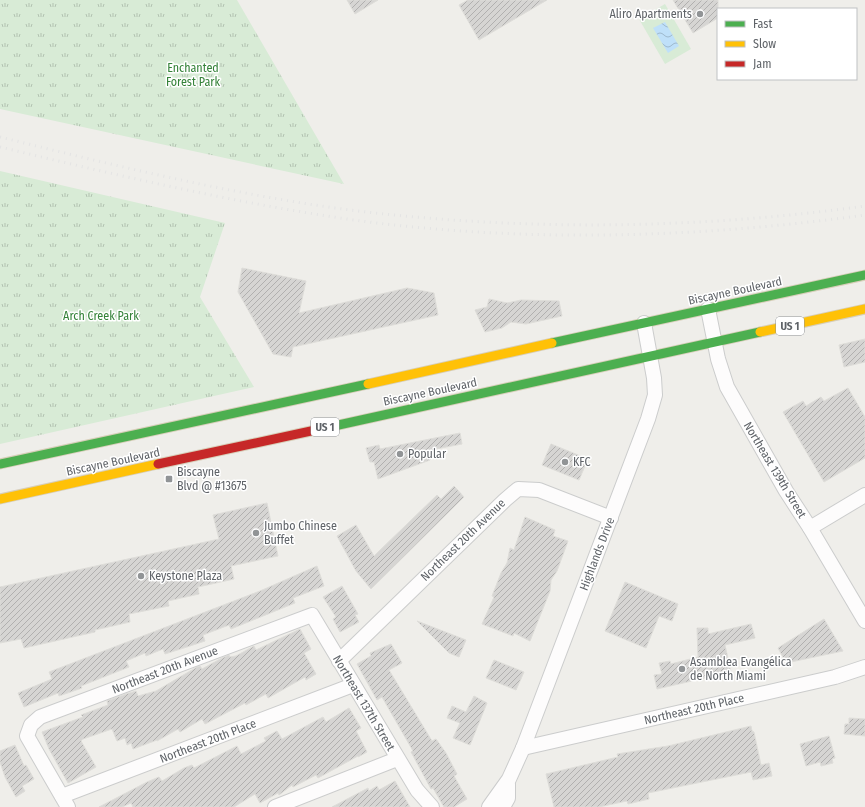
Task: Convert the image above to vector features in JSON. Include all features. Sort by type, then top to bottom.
[{"type":"main road","name":"Biscayne Boulevard","points":[[0,464],[37,459],[332,396],[644,323],[865,275]]},
{"type":"main road","name":"Biscayne Boulevard","points":[[0,499],[44,486],[338,421],[714,343],[865,309]]},
{"type":"street","name":"Northeast 139th Street","points":[[708,309],[714,343],[727,388],[786,491],[810,528],[865,621]]},
{"type":"street","name":"Highlands Drive","points":[[489,807],[509,779],[523,748],[648,419],[654,395],[651,356],[644,323]]},
{"type":"street","name":"Northeast 20th Avenue","points":[[339,661],[518,489],[539,490],[611,518]]},
{"type":"street","points":[[810,528],[865,495]]},
{"type":"street","name":"Northeast 20th Avenue","points":[[65,802],[27,736],[31,725],[40,717],[312,615]]},
{"type":"street","name":"Northeast 137th Street","points":[[312,615],[397,758],[417,790],[432,807]]},
{"type":"street","name":"Northeast 20th Place","points":[[523,748],[835,677],[865,667]]},
{"type":"street","name":"Northeast 20th Place","points":[[65,802],[353,685]]},
{"type":"street","points":[[275,807],[397,758]]},
{"type":"street","name":"Highlands Drive","points":[[503,807],[508,798],[509,779]]},
{"type":"street","name":"Northeast 137th Street","points":[[417,790],[417,798],[422,807]]},
{"type":"green space","name":"Enchanted Forest Park","points":[[0,0],[237,0],[344,184],[0,109]]},
{"type":"green space","points":[[665,4],[691,49],[665,64],[639,19]]},
{"type":"green space","name":"Arch Creek Park","points":[[0,171],[225,223],[200,297],[254,387],[0,444]]},
{"type":"water","points":[[665,22],[679,46],[668,53],[653,28]]},
{"type":"building","points":[[347,0],[378,0],[355,14]]},
{"type":"building","points":[[468,0],[547,0],[479,40],[459,5]]},
{"type":"building","name":"Aliro Apartments","points":[[673,0],[718,0],[717,19],[693,33]]},
{"type":"building","points":[[242,268],[306,281],[299,313],[407,288],[434,293],[438,315],[293,347],[291,357],[273,354],[238,292]]},
{"type":"building","points":[[489,299],[507,303],[521,300],[559,301],[562,316],[526,324],[511,322],[502,328],[485,332],[475,310],[487,307]]},
{"type":"building","points":[[865,339],[865,362],[844,367],[839,345]]},
{"type":"building","points":[[848,388],[865,417],[865,458],[824,482],[783,412],[803,401],[806,406],[821,397],[824,401]]},
{"type":"building","name":"Popular","points":[[460,433],[462,444],[436,449],[430,460],[378,479],[374,462],[370,462],[366,448],[379,445],[380,449]]},
{"type":"building","name":"KFC","points":[[551,444],[588,459],[579,480],[542,465]]},
{"type":"building","points":[[454,486],[464,497],[371,589],[356,571],[337,536],[356,525],[374,556],[437,495],[441,499]]},
{"type":"building","name":"Keystone Plaza","points":[[267,503],[278,556],[231,566],[234,579],[198,587],[199,594],[168,601],[169,606],[129,614],[130,622],[95,630],[95,632],[24,648],[21,639],[0,643],[0,587],[219,539],[213,515]]},
{"type":"building","points":[[525,517],[555,530],[553,536],[568,541],[557,571],[551,580],[550,591],[530,641],[514,633],[513,636],[482,624],[494,597],[492,596],[501,573],[507,563],[510,548],[514,550]]},
{"type":"building","points":[[317,566],[324,586],[293,598],[295,603],[231,629],[229,625],[203,635],[205,641],[190,646],[165,654],[163,649],[146,656],[145,653],[126,661],[129,667],[81,686],[82,688],[59,696],[58,693],[24,707],[18,693],[52,679],[49,672],[260,591]]},
{"type":"building","points":[[625,582],[678,604],[672,621],[659,616],[646,648],[605,631]]},
{"type":"building","points":[[342,586],[358,614],[355,615],[359,622],[340,632],[333,619],[336,617],[323,597]]},
{"type":"building","points":[[824,619],[843,651],[786,663],[778,648]]},
{"type":"building","points":[[417,621],[466,640],[459,657],[449,653]]},
{"type":"building","points":[[751,624],[755,638],[725,645],[731,672],[657,689],[654,675],[662,674],[659,663],[670,661],[671,664],[698,657],[697,628],[708,628],[708,634]]},
{"type":"building","points":[[300,629],[311,649],[304,653],[316,674],[306,680],[305,677],[268,698],[266,694],[246,705],[245,703],[205,724],[202,719],[180,732],[178,729],[157,741],[133,749],[131,743],[127,745],[125,738],[117,741],[112,729],[83,739],[81,741],[96,767],[68,783],[49,749],[42,732],[83,717],[81,715],[108,705],[107,701],[136,691],[138,696],[156,691],[197,667],[200,666],[202,669],[222,658],[229,655],[230,657],[236,656],[254,646],[256,650]]},
{"type":"building","points":[[391,644],[402,663],[389,670],[432,741],[436,739],[446,753],[457,774],[454,776],[467,799],[454,807],[444,807],[433,788],[431,789],[411,752],[413,751],[382,697],[377,700],[357,664],[371,656],[370,653]]},
{"type":"building","points":[[494,660],[524,672],[516,690],[486,678]]},
{"type":"building","points":[[474,696],[487,703],[470,745],[453,738],[460,723],[447,718],[452,706],[466,712]]},
{"type":"building","points":[[349,708],[361,728],[356,731],[367,752],[318,778],[316,775],[293,787],[292,785],[279,795],[278,793],[260,803],[255,794],[234,807],[133,807],[131,803],[122,807],[99,807],[147,782],[159,777],[162,781],[184,768],[192,765],[194,768],[237,746],[241,754],[266,741],[264,738],[277,731],[282,739],[323,717],[326,722]]},
{"type":"building","points":[[849,718],[865,719],[865,736],[844,734],[845,724],[849,724]]},
{"type":"building","points":[[751,726],[752,731],[754,732],[761,765],[769,763],[772,776],[753,780],[751,772],[648,793],[649,799],[628,804],[627,801],[599,807],[554,807],[546,774],[618,757],[617,754],[668,746]]},
{"type":"building","points":[[829,736],[835,758],[832,759],[833,763],[821,766],[820,762],[806,766],[800,744]]},
{"type":"building","points":[[15,745],[24,766],[26,765],[34,779],[22,786],[25,791],[16,797],[5,777],[0,762],[0,751]]},
{"type":"building","points":[[395,781],[410,807],[332,807],[368,788],[369,791],[377,786],[379,790]]},
{"type":"railway","points":[[0,137],[136,170],[228,190],[320,206],[428,218],[553,225],[616,225],[740,219],[803,214],[865,206]]},
{"type":"railway","points":[[0,147],[135,179],[225,198],[315,214],[424,228],[487,233],[550,235],[676,233],[739,229],[865,215]]},
{"type":"traffic: fast","points":[[552,343],[865,275]]},
{"type":"traffic: fast","points":[[334,426],[760,332]]},
{"type":"traffic: fast","points":[[0,464],[368,384]]},
{"type":"traffic: slow","points":[[760,332],[865,309]]},
{"type":"traffic: slow","points":[[368,384],[552,343]]},
{"type":"traffic: slow","points":[[0,499],[158,464]]},
{"type":"traffic: jam","points":[[158,464],[334,426]]},
{"type":"place","name":"Aliro Apartments","points":[[700,14]]},
{"type":"place","name":"Popular","points":[[400,454]]},
{"type":"place","name":"KFC","points":[[565,462]]},
{"type":"place","name":"Biscayne Blvd @ #13675","points":[[169,479]]},
{"type":"place","name":"Jumbo Chinese Buffet","points":[[256,533]]},
{"type":"place","name":"Keystone Plaza","points":[[141,576]]},
{"type":"place","name":"Asamblea Evangélica de North Miami","points":[[682,669]]}]
